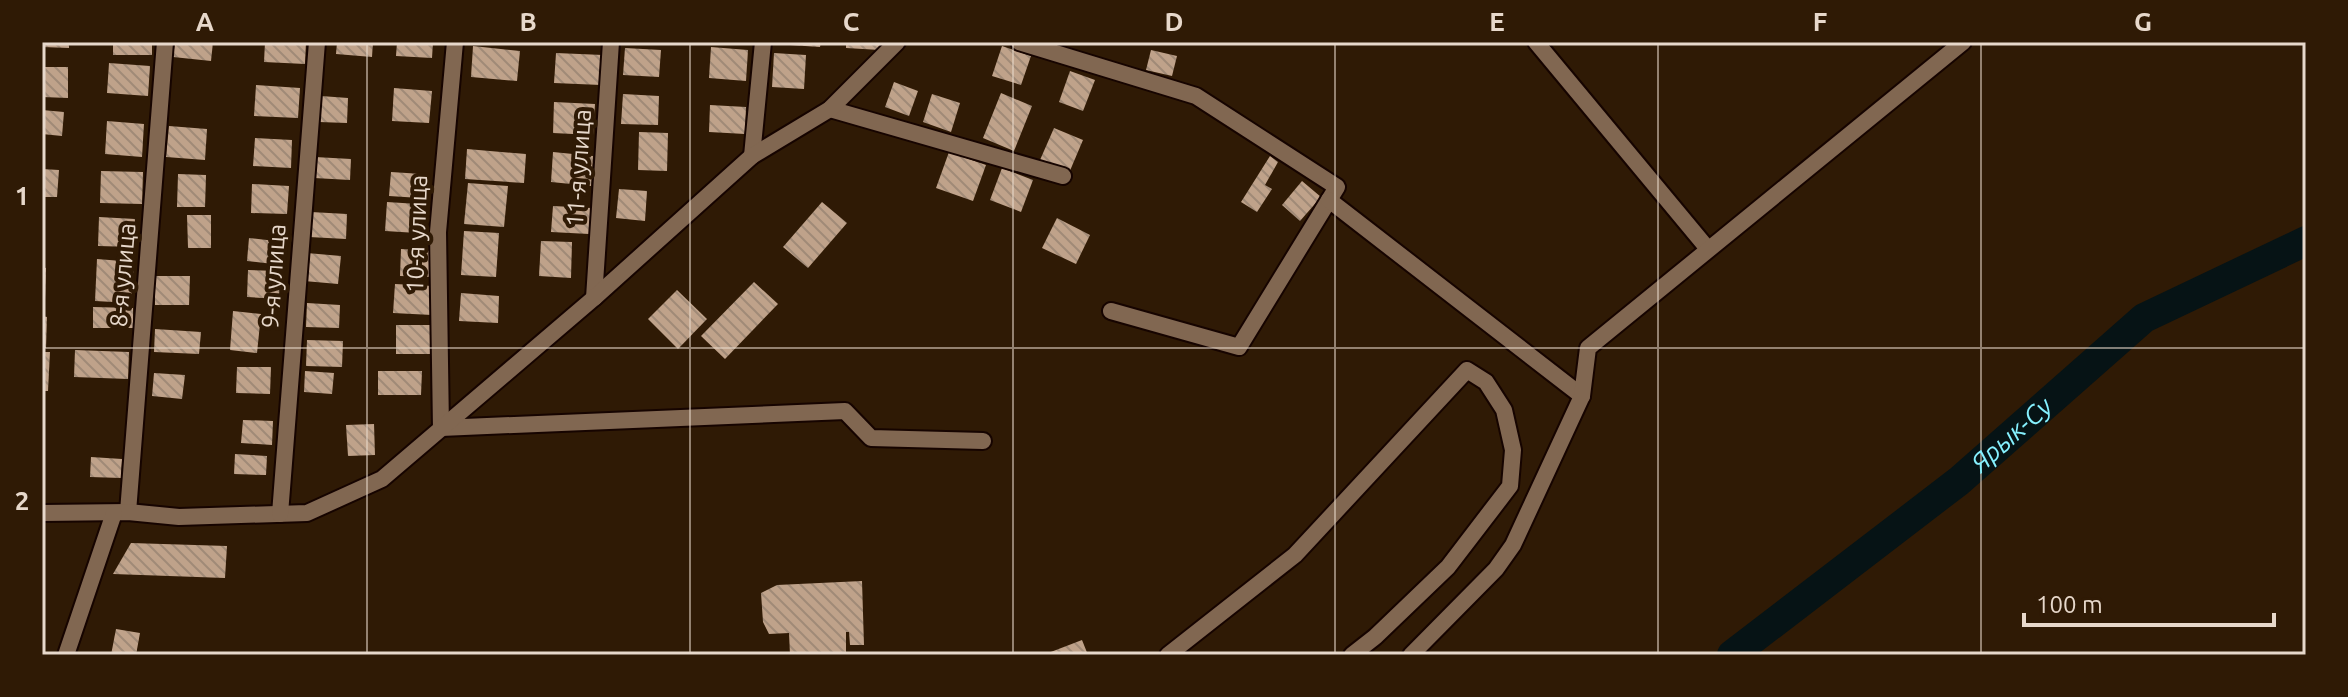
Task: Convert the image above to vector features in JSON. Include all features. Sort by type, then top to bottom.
[{"type":"street","name":"8-я улица","points":[[66,655],[121,512],[165,42]]},
{"type":"street","name":"9-я улица","points":[[280,514],[317,42]]},
{"type":"street","name":"10-я улица","points":[[441,428],[438,232],[455,42]]},
{"type":"street","name":"11-я улица","points":[[594,298],[611,42]]},
{"type":"street","points":[[752,156],[763,42]]},
{"type":"street","points":[[42,513],[121,512],[179,517],[307,513],[382,479],[594,298],[752,156],[830,109],[897,42]]},
{"type":"street","points":[[1019,42],[1196,96],[1337,187],[1239,347],[1111,311]]},
{"type":"street","points":[[1536,42],[1708,249]]},
{"type":"street","points":[[1411,655],[1496,569],[1513,545],[1582,396],[1588,348],[1963,42]]},
{"type":"street","points":[[830,109],[1063,176]]},
{"type":"street","points":[[1329,200],[1582,396]]},
{"type":"street","points":[[1168,655],[1295,555],[1467,370],[1486,382],[1504,410],[1513,450],[1510,486],[1448,567],[1352,655]]},
{"type":"street","points":[[441,428],[845,411],[871,438],[983,441]]},
{"type":"building","points":[[42,42],[69,42],[69,48],[42,47]]},
{"type":"building","points":[[113,42],[152,42],[152,55],[113,55]]},
{"type":"building","points":[[175,42],[213,42],[211,61],[173,57]]},
{"type":"building","points":[[265,42],[306,42],[305,64],[264,62]]},
{"type":"building","points":[[337,42],[373,42],[372,57],[336,54]]},
{"type":"building","points":[[397,42],[433,42],[432,58],[396,56]]},
{"type":"building","points":[[775,42],[821,42],[820,47]]},
{"type":"building","points":[[846,42],[880,42],[880,50],[846,48]]},
{"type":"building","points":[[473,46],[520,51],[517,81],[471,77]]},
{"type":"building","points":[[1002,46],[1031,56],[1021,85],[992,76]]},
{"type":"building","points":[[711,47],[748,50],[746,81],[709,78]]},
{"type":"building","points":[[625,48],[661,50],[659,77],[623,75]]},
{"type":"building","points":[[1151,50],[1177,56],[1172,76],[1146,70]]},
{"type":"building","points":[[556,53],[603,55],[601,85],[554,83]]},
{"type":"building","points":[[774,53],[806,55],[804,89],[772,87]]},
{"type":"building","points":[[109,63],[150,66],[148,96],[107,93]]},
{"type":"building","points":[[42,67],[68,67],[68,98],[42,97]]},
{"type":"building","points":[[1070,71],[1095,80],[1083,111],[1059,102]]},
{"type":"building","points":[[894,82],[918,91],[909,116],[885,107]]},
{"type":"building","points":[[256,85],[300,88],[298,118],[254,116]]},
{"type":"building","points":[[394,88],[432,91],[429,123],[392,121]]},
{"type":"building","points":[[1001,93],[1032,106],[1014,151],[983,138]]},
{"type":"building","points":[[623,94],[659,96],[658,125],[621,124]]},
{"type":"building","points":[[932,94],[960,103],[951,132],[923,122]]},
{"type":"building","points":[[321,96],[348,98],[347,123],[319,122]]},
{"type":"building","points":[[554,102],[595,104],[593,135],[553,133]]},
{"type":"building","points":[[710,105],[746,107],[745,134],[709,132]]},
{"type":"building","points":[[42,110],[64,112],[62,136],[42,134]]},
{"type":"building","points":[[107,121],[144,124],[142,157],[105,154]]},
{"type":"building","points":[[169,126],[207,129],[205,160],[166,157]]},
{"type":"building","points":[[1054,128],[1083,140],[1069,173],[1040,160]]},
{"type":"building","points":[[639,132],[668,133],[667,171],[638,170]]},
{"type":"building","points":[[255,138],[292,140],[291,168],[253,166]]},
{"type":"building","points":[[467,149],[526,154],[524,183],[465,179]]},
{"type":"building","points":[[553,152],[593,156],[591,186],[551,182]]},
{"type":"building","points":[[949,152],[986,165],[973,201],[936,188]]},
{"type":"building","points":[[1270,156],[1278,162],[1265,185],[1272,189],[1257,212],[1241,202]]},
{"type":"building","points":[[315,157],[351,159],[350,180],[314,178]]},
{"type":"building","points":[[1002,168],[1033,180],[1021,212],[990,200]]},
{"type":"building","points":[[42,169],[59,170],[57,197],[42,197]]},
{"type":"building","points":[[101,171],[143,172],[142,204],[100,203]]},
{"type":"building","points":[[391,172],[422,174],[420,198],[389,196]]},
{"type":"building","points":[[178,174],[206,175],[205,207],[177,207]]},
{"type":"building","points":[[1302,181],[1321,197],[1300,221],[1282,205]]},
{"type":"building","points":[[468,183],[508,186],[504,227],[464,224]]},
{"type":"building","points":[[252,184],[289,186],[287,214],[251,213]]},
{"type":"building","points":[[619,189],[647,191],[645,221],[616,218]]},
{"type":"building","points":[[387,202],[418,204],[417,233],[385,231]]},
{"type":"building","points":[[822,202],[847,223],[808,268],[783,247]]},
{"type":"building","points":[[553,206],[591,208],[589,234],[551,232]]},
{"type":"building","points":[[311,212],[347,214],[346,239],[309,237]]},
{"type":"building","points":[[187,215],[211,215],[211,248],[188,248]]},
{"type":"building","points":[[99,217],[135,219],[134,247],[98,246]]},
{"type":"building","points":[[1057,218],[1090,235],[1076,264],[1042,248]]},
{"type":"building","points":[[464,231],[499,233],[496,277],[461,275]]},
{"type":"building","points":[[249,238],[284,242],[282,265],[247,261]]},
{"type":"building","points":[[541,241],[572,242],[571,278],[539,276]]},
{"type":"building","points":[[401,249],[434,251],[433,277],[400,276]]},
{"type":"building","points":[[307,253],[341,256],[338,284],[304,281]]},
{"type":"building","points":[[97,259],[134,262],[131,303],[95,301]]},
{"type":"building","points":[[42,267],[46,268],[45,299],[42,299]]},
{"type":"building","points":[[248,270],[280,271],[279,299],[247,297]]},
{"type":"building","points":[[155,276],[190,276],[189,305],[155,305]]},
{"type":"building","points":[[754,282],[778,304],[725,359],[701,336]]},
{"type":"building","points":[[395,284],[433,286],[432,315],[393,313]]},
{"type":"building","points":[[677,290],[707,319],[678,349],[648,319]]},
{"type":"building","points":[[461,293],[499,296],[498,323],[459,321]]},
{"type":"building","points":[[307,303],[340,305],[339,328],[306,327]]},
{"type":"building","points":[[93,307],[133,308],[133,328],[93,328]]},
{"type":"building","points":[[233,311],[261,314],[257,353],[230,350]]},
{"type":"building","points":[[42,316],[47,317],[46,348],[42,348]]},
{"type":"building","points":[[396,325],[434,325],[434,354],[396,354]]},
{"type":"building","points":[[155,329],[201,332],[199,354],[154,352]]},
{"type":"building","points":[[307,340],[343,341],[342,367],[306,366]]},
{"type":"building","points":[[75,350],[129,352],[128,379],[74,377]]},
{"type":"building","points":[[42,352],[50,352],[48,391],[42,391]]},
{"type":"building","points":[[237,367],[271,367],[270,394],[236,393]]},
{"type":"building","points":[[305,371],[334,373],[332,394],[304,392]]},
{"type":"building","points":[[378,371],[422,371],[421,395],[378,395]]},
{"type":"building","points":[[154,373],[185,375],[182,399],[152,396]]},
{"type":"building","points":[[243,420],[273,421],[272,445],[241,443]]},
{"type":"building","points":[[374,424],[375,455],[348,456],[346,425]]},
{"type":"building","points":[[235,454],[267,456],[266,475],[234,474]]},
{"type":"building","points":[[91,457],[122,459],[121,478],[90,477]]},
{"type":"building","points":[[131,543],[227,546],[225,578],[113,574]]},
{"type":"building","points":[[862,581],[864,645],[850,645],[849,632],[846,632],[846,655],[790,655],[789,633],[769,634],[763,622],[761,593],[777,585]]},
{"type":"building","points":[[116,629],[140,633],[136,655],[111,655]]},
{"type":"building","points":[[1082,640],[1088,655],[1043,655]]},
{"type":"waterway","name":"Ярык-Су","points":[[1732,655],[1959,481],[2144,318],[2306,241]]}]
